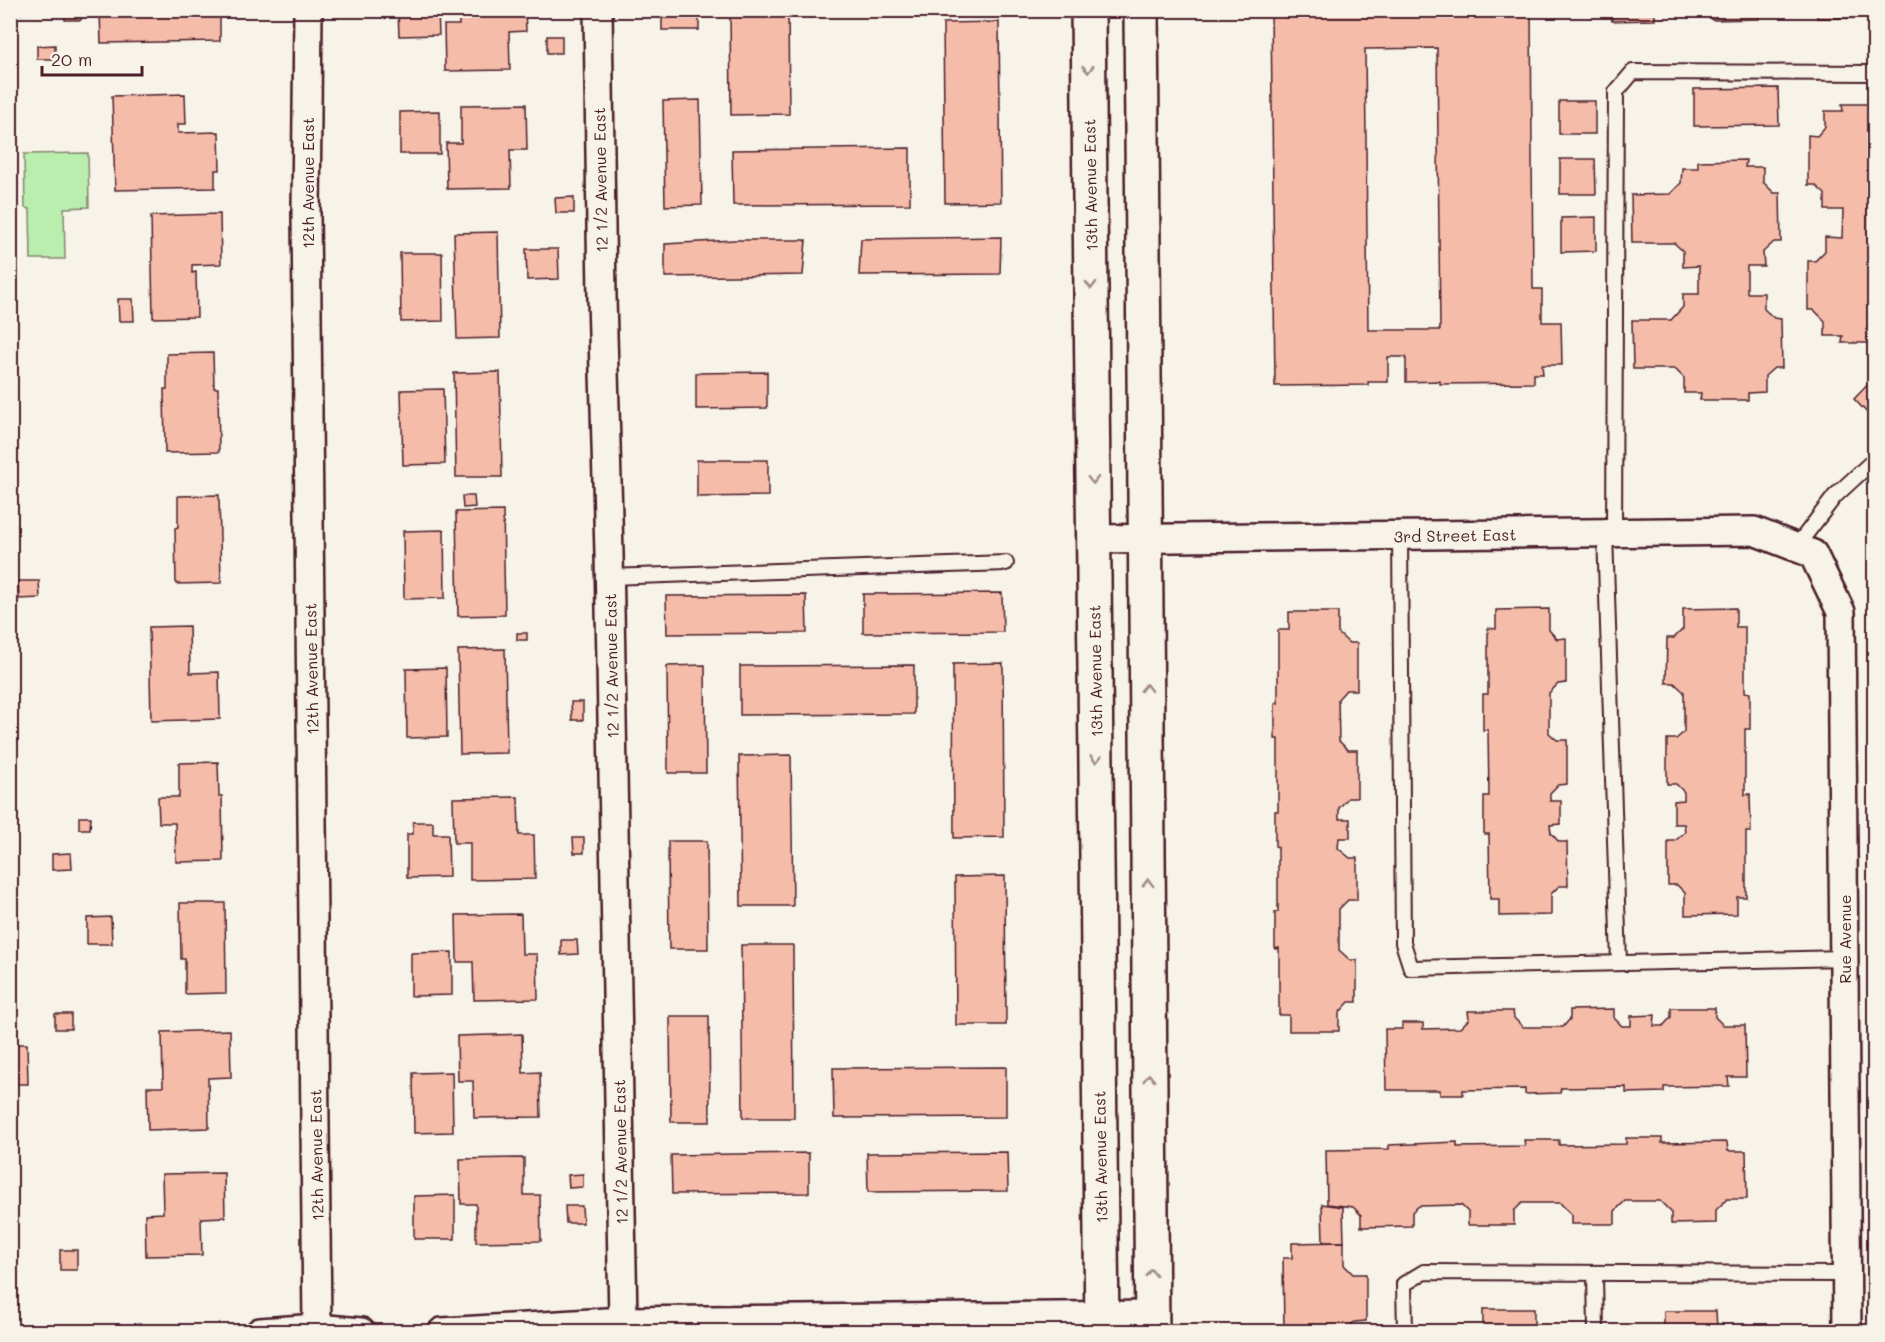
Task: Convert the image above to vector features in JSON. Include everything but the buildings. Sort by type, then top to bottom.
[{"type":"main road","name":"13th Avenue East","points":[[1088,10],[1102,1323]]},
{"type":"main road","points":[[1141,10],[1151,1323]]},
{"type":"street","name":"12th Avenue East","points":[[308,10],[306,212],[317,1328]]},
{"type":"street","name":"12 1/2 Avenue East","points":[[598,10],[623,1321]]},
{"type":"street","name":"3rd Street East","points":[[1094,539],[1754,531],[1804,550]]},
{"type":"street","name":"Rue Avenue","points":[[1804,550],[1841,612],[1847,1332]]},
{"type":"street","points":[[442,1332],[623,1321],[1151,1323]]},
{"type":"street","points":[[260,1332],[317,1328],[361,1332]]},
{"type":"lane","points":[[1619,963],[1609,533],[1616,92],[1633,72],[1875,73]]},
{"type":"lane","points":[[1804,550],[1835,496],[1875,460]]},
{"type":"lane","points":[[1400,536],[1403,943],[1412,968],[1844,958]]},
{"type":"lane","points":[[609,576],[1006,563]]},
{"type":"lane","points":[[1405,1332],[1404,1284],[1424,1272],[1847,1274]]},
{"type":"lane","points":[[1595,1273],[1596,1332]]},
{"type":"green space","points":[[88,153],[89,207],[64,208],[65,259],[31,259],[30,209],[25,208],[24,154]]}]
